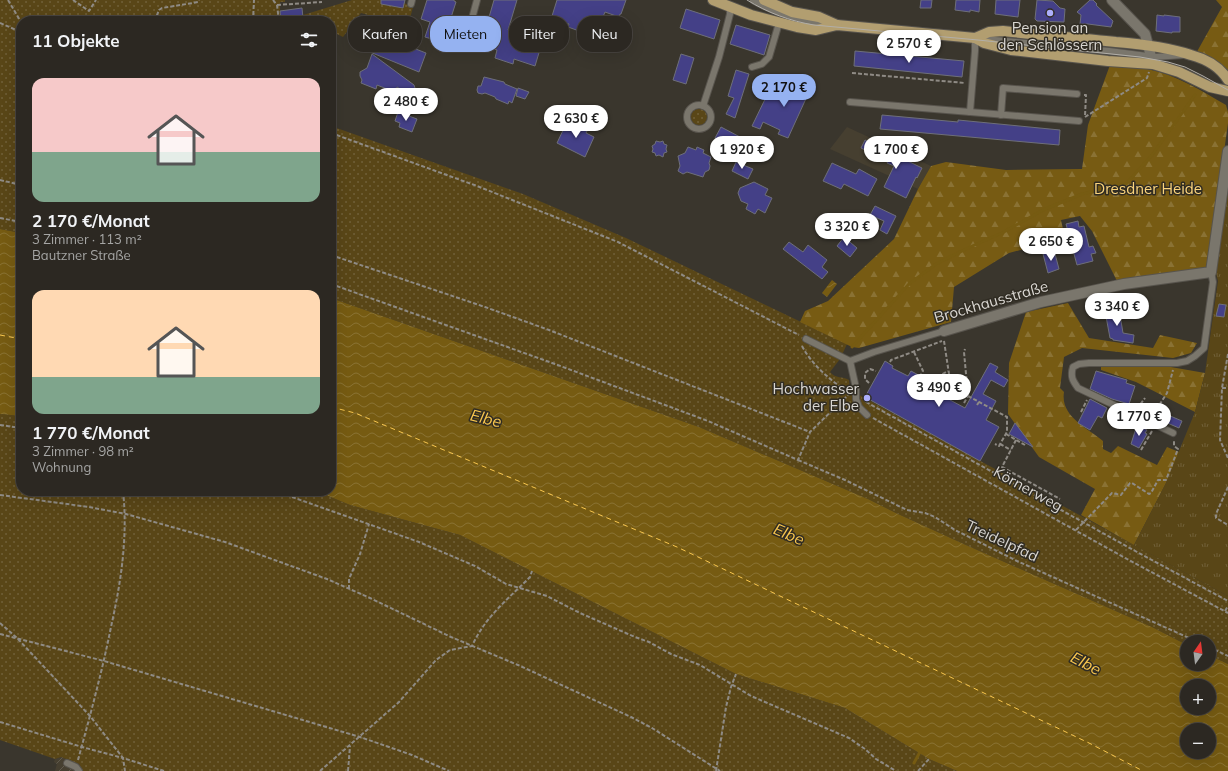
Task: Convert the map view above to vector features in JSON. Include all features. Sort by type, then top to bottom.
[{"type":"main road","points":[[713,0],[751,15],[780,23],[816,30],[838,25]]},
{"type":"main road","points":[[764,0],[792,12],[819,17],[838,25],[975,38],[984,43],[1011,50],[1108,61],[1152,60],[1210,87],[1228,91]]},
{"type":"main road","points":[[975,38],[989,32],[1002,31],[1148,45],[1191,55],[1215,66],[1228,80]]},
{"type":"street","points":[[1112,0],[1145,34],[1152,60]]},
{"type":"street","points":[[1211,272],[1228,151]]},
{"type":"street","name":"Brockhausstraße","points":[[946,337],[1041,302],[1124,284],[1211,272]]},
{"type":"lane","points":[[473,16],[477,0]]},
{"type":"lane","points":[[753,0],[772,10],[796,19],[838,25]]},
{"type":"lane","points":[[703,106],[730,14],[730,6]]},
{"type":"lane","points":[[752,67],[762,64],[769,56],[780,23]]},
{"type":"lane","points":[[970,112],[975,38],[1134,54],[1152,60],[1165,57],[1191,55]]},
{"type":"lane","points":[[1001,115],[1003,88],[1077,94]]},
{"type":"lane","points":[[850,102],[1079,121]]},
{"type":"lane","points":[[695,106],[703,106],[709,111],[711,118],[710,123],[704,128],[696,129],[692,127],[688,121],[689,110],[695,106]]},
{"type":"lane","points":[[1173,433],[1078,388],[1071,377],[1072,368],[1079,364],[1089,363],[1175,363],[1187,361],[1196,356],[1204,348],[1213,282],[1211,272]]},
{"type":"lane","name":"Brockhausstraße","points":[[850,361],[874,352],[946,337]]},
{"type":"lane","points":[[806,339],[850,361],[856,388],[856,398],[859,407],[867,415]]},
{"type":"lane","points":[[67,764],[77,769]]},
{"type":"path","points":[[8,0],[17,16]]},
{"type":"path","points":[[73,0],[89,11],[96,0]]},
{"type":"path","points":[[158,16],[159,10],[162,8],[198,2],[199,0]]},
{"type":"path","points":[[253,16],[254,0]]},
{"type":"path","points":[[273,0],[277,5],[278,16]]},
{"type":"path","points":[[277,5],[322,2]]},
{"type":"path","points":[[0,23],[16,30]]},
{"type":"path","points":[[1077,94],[1086,95],[1085,117],[1147,78],[1152,60]]},
{"type":"path","points":[[852,73],[966,83]]},
{"type":"path","points":[[336,135],[477,186],[618,242],[806,339]]},
{"type":"path","points":[[0,180],[16,184]]},
{"type":"path","points":[[0,218],[16,221]]},
{"type":"path","points":[[336,257],[549,330],[810,432]]},
{"type":"path","name":"Treidelpfad","points":[[336,286],[555,364],[708,422],[845,480],[907,510],[925,513],[935,517],[955,530],[1017,561],[1182,635]]},
{"type":"path","points":[[796,334],[798,339]]},
{"type":"path","points":[[890,362],[891,360],[914,352],[946,337],[948,371],[951,387],[948,394]]},
{"type":"path","points":[[802,346],[805,352],[830,380],[856,398],[1228,601]]},
{"type":"path","points":[[964,403],[968,396],[965,349]]},
{"type":"path","points":[[914,352],[923,371],[921,374]]},
{"type":"path","points":[[1228,354],[1222,388],[1220,440],[1228,458]]},
{"type":"path","points":[[1149,421],[1167,393],[1175,363]]},
{"type":"path","points":[[869,383],[865,379],[866,373],[870,369],[876,371]]},
{"type":"path","points":[[861,370],[866,373]]},
{"type":"path","points":[[932,380],[948,371]]},
{"type":"path","points":[[1222,388],[1228,388]]},
{"type":"path","points":[[798,460],[810,432],[850,393]]},
{"type":"path","points":[[1081,412],[1090,394]]},
{"type":"path","points":[[968,396],[1008,417],[1006,434],[1000,444]]},
{"type":"path","points":[[1133,415],[1146,398]]},
{"type":"path","points":[[977,406],[979,402]]},
{"type":"path","name":"Körnerweg","points":[[867,415],[1127,559],[1227,612]]},
{"type":"path","points":[[1117,417],[1124,421],[1125,419]]},
{"type":"path","points":[[1141,450],[1156,424]]},
{"type":"path","points":[[0,425],[16,427]]},
{"type":"path","points":[[1006,434],[1024,445]]},
{"type":"path","points":[[1016,440],[1002,467],[1060,499]]},
{"type":"path","points":[[995,444],[999,446],[1000,444],[1011,450]]},
{"type":"path","points":[[1076,530],[1112,493],[1121,494],[1131,482],[1146,493],[1151,493],[1158,480],[1166,480],[1178,449]]},
{"type":"path","points":[[1228,487],[1217,512],[1216,518],[1228,525]]},
{"type":"path","points":[[0,495],[88,507],[126,514],[225,542],[289,565],[349,588],[451,638],[518,665],[631,717],[652,728],[716,770],[720,771]]},
{"type":"path","points":[[77,769],[104,661],[119,589],[125,543],[126,514],[124,496]]},
{"type":"path","points":[[289,496],[369,524],[463,561],[506,584],[547,596],[621,631],[649,642],[670,654],[700,665],[751,696],[849,738],[876,759],[896,771]]},
{"type":"path","points":[[349,588],[349,579],[360,554],[369,524]]},
{"type":"path","points":[[472,646],[478,633],[489,617],[530,576],[532,571]]},
{"type":"path","points":[[1227,612],[1228,606]]},
{"type":"path","points":[[0,623],[17,638],[90,716],[123,758],[125,771]]},
{"type":"path","points":[[0,634],[104,661],[360,737],[412,755],[449,771]]},
{"type":"path","points":[[320,771],[399,702],[436,660],[450,650],[472,646]]},
{"type":"path","points":[[1216,650],[1228,656]]},
{"type":"path","points":[[716,770],[718,750],[732,684],[736,674]]},
{"type":"path","points":[[0,722],[82,748],[123,758],[164,771]]},
{"type":"path","points":[[348,771],[350,745]]},
{"type":"path","points":[[918,771],[929,759]]},
{"type":"shaded area","points":[[847,127],[931,166],[918,189],[830,149]]},
{"type":"shaded area","points":[[61,757],[79,764],[83,771],[55,771],[57,764],[54,762],[55,759]]},
{"type":"green space","points":[[0,0],[285,0],[285,2],[280,2],[280,16],[16,16],[16,232],[0,229]]},
{"type":"green space","points":[[352,0],[382,0],[381,4],[403,8],[404,3],[413,7],[411,16],[372,16],[361,13],[359,16],[348,16],[348,30],[343,37],[337,34],[336,36],[336,16],[303,15]]},
{"type":"green space","points":[[1216,0],[1228,0],[1228,74],[1194,57],[1222,7]]},
{"type":"green space","name":"Dresdner Heide","points":[[1110,65],[1157,71],[1178,79],[1226,105],[1228,112],[1228,123],[1208,268],[1117,281],[1092,231],[1080,216],[1061,220],[1065,238],[1009,253],[954,287],[951,322],[859,348],[852,347],[800,322],[805,311],[828,301],[894,239],[931,166],[946,162],[1006,170],[1082,169],[1088,125]]},
{"type":"green space","points":[[699,109],[705,111],[707,117],[705,123],[699,125],[693,123],[691,117],[693,111]]},
{"type":"green space","points":[[336,128],[523,194],[626,238],[847,344],[840,359],[830,372],[835,376],[849,380],[850,390],[1228,596],[1228,664],[1216,658],[1216,635],[1180,635],[1180,641],[1152,627],[966,545],[868,499],[699,427],[336,300]]},
{"type":"green space","points":[[1228,185],[1228,596],[1134,545],[1166,483],[1195,412],[1205,373],[1218,281],[1215,269]]},
{"type":"green space","points":[[1068,303],[1089,338],[1153,348],[1160,335],[1197,343],[1191,353],[1173,358],[1082,348],[1064,357],[1060,388],[1064,392],[1066,408],[1076,421],[1103,441],[1103,449],[1111,453],[1118,446],[1157,465],[1167,447],[1179,452],[1166,483],[1134,545],[1081,515],[1095,489],[1039,457],[1008,414],[1009,363],[1026,312]]},
{"type":"green space","points":[[1165,366],[1205,373],[1195,412],[1136,382],[1101,370],[1101,367]]},
{"type":"green space","points":[[0,414],[16,416],[16,496],[328,496],[350,505],[460,535],[736,674],[845,708],[929,759],[957,771],[83,771],[79,764],[61,757],[55,759],[0,740]]},
{"type":"water","points":[[0,229],[16,232],[16,416],[0,414]]},
{"type":"water","points":[[832,280],[837,284],[827,297],[822,293]]},
{"type":"water","name":"Elbe","points":[[336,300],[699,427],[868,499],[966,545],[1152,627],[1180,641],[1180,671],[1216,671],[1216,658],[1228,664],[1228,771],[957,771],[929,759],[845,708],[736,674],[460,535],[350,505],[328,496],[336,496]]},
{"type":"building","points":[[381,0],[405,0],[403,8],[381,4]]},
{"type":"building","points":[[427,0],[454,0],[456,2],[452,16],[430,16],[430,22],[422,19]]},
{"type":"building","points":[[494,0],[517,0],[512,16],[509,16],[509,52],[539,52],[535,66],[514,59],[513,64],[495,58],[496,52],[501,52],[501,16],[489,16]]},
{"type":"building","points":[[557,0],[626,0],[619,16],[605,12],[603,16],[577,16],[577,30],[569,27],[569,16],[552,16]]},
{"type":"building","points":[[921,0],[932,0],[931,8],[920,8]]},
{"type":"building","points":[[956,0],[980,0],[979,12],[970,10],[970,12],[955,10]]},
{"type":"building","points":[[996,0],[1020,0],[1018,17],[995,14]]},
{"type":"building","name":"Pension an den Schlössern","points":[[1037,0],[1053,1],[1060,8],[1065,9],[1064,22],[1037,21],[1035,19]]},
{"type":"building","points":[[1090,0],[1093,0],[1097,4],[1096,5],[1113,21],[1111,27],[1080,24],[1081,15],[1077,12]]},
{"type":"building","points":[[302,8],[303,16],[280,16],[280,11]]},
{"type":"building","points":[[686,9],[720,20],[714,39],[680,28]]},
{"type":"building","points":[[1157,15],[1180,17],[1180,32],[1172,33],[1156,31]]},
{"type":"building","points":[[430,22],[430,38],[425,37]]},
{"type":"building","points":[[736,25],[770,35],[764,55],[730,44]]},
{"type":"building","points":[[422,51],[426,53],[419,72],[370,52]]},
{"type":"building","points":[[855,51],[964,61],[962,77],[854,66]]},
{"type":"building","points":[[372,54],[414,85],[416,91],[414,98],[409,98],[408,100],[403,98],[399,94],[398,87],[389,92],[387,89],[377,85],[376,89],[361,83],[362,80],[360,72],[367,68]]},
{"type":"building","points":[[681,54],[694,58],[686,84],[673,80]]},
{"type":"building","points":[[736,70],[749,74],[735,118],[726,114],[734,98],[728,96]]},
{"type":"building","points":[[484,77],[504,82],[505,84],[517,89],[512,103],[509,101],[508,104],[485,93],[478,93],[478,86],[481,86]]},
{"type":"building","points":[[797,77],[804,80],[805,77],[814,81],[788,138],[778,134],[780,130],[763,122],[760,129],[752,126],[769,91],[787,99]]},
{"type":"building","points":[[518,88],[529,92],[525,99],[516,96]]},
{"type":"building","points":[[398,112],[417,119],[412,132],[399,127],[400,123],[395,121]]},
{"type":"building","points":[[882,115],[958,122],[958,120],[1060,130],[1059,145],[880,129]]},
{"type":"building","points":[[566,124],[575,128],[577,124],[588,129],[586,133],[594,137],[585,157],[557,143]]},
{"type":"building","points":[[721,127],[763,149],[759,158],[715,138]]},
{"type":"building","points":[[865,140],[922,168],[906,198],[884,187],[894,166],[887,163],[888,161],[861,148]]},
{"type":"building","points":[[656,141],[663,141],[664,144],[667,145],[667,152],[664,153],[663,157],[659,155],[656,156],[655,153],[652,152],[652,146]]},
{"type":"building","points":[[688,147],[696,150],[697,147],[704,150],[703,153],[711,157],[709,170],[705,172],[703,177],[687,172],[683,174],[678,171],[680,166],[678,156],[685,153]]},
{"type":"building","points":[[736,162],[753,169],[748,179],[732,171]]},
{"type":"building","points":[[832,163],[856,174],[859,169],[877,179],[868,196],[844,184],[841,189],[823,181]]},
{"type":"building","points":[[754,182],[768,189],[765,195],[772,198],[765,213],[758,209],[755,214],[746,209],[748,204],[741,201],[738,193],[740,188]]},
{"type":"building","points":[[875,206],[896,216],[887,234],[880,230],[884,221],[870,215]]},
{"type":"building","points":[[1078,221],[1079,227],[1084,226],[1089,247],[1093,246],[1096,253],[1091,254],[1093,261],[1077,265],[1066,224]]},
{"type":"building","points":[[844,237],[857,248],[850,257],[837,246]]},
{"type":"building","points":[[789,242],[803,252],[808,245],[827,260],[822,267],[828,272],[822,279],[783,249]]},
{"type":"building","points":[[1054,250],[1059,269],[1048,273],[1043,254]]},
{"type":"building","points":[[1219,304],[1226,305],[1224,317],[1216,316]]},
{"type":"building","points":[[1119,309],[1123,333],[1134,335],[1133,343],[1113,340],[1110,338],[1105,311]]},
{"type":"building","points":[[885,361],[893,366],[892,368],[908,376],[911,371],[926,379],[923,385],[950,398],[950,400],[965,408],[990,363],[998,367],[995,372],[1008,380],[1004,387],[991,380],[983,394],[996,401],[986,420],[999,427],[980,461],[865,397]]},
{"type":"building","points":[[1096,371],[1127,380],[1126,383],[1135,386],[1129,404],[1112,399],[1090,389]]},
{"type":"building","points":[[1090,399],[1107,408],[1102,418],[1098,416],[1090,430],[1078,423]]},
{"type":"building","points":[[1168,415],[1182,421],[1179,428],[1165,422]]},
{"type":"building","points":[[1015,423],[1033,447],[1009,434]]},
{"type":"building","points":[[1137,425],[1147,430],[1145,433],[1147,434],[1139,448],[1131,444]]},
{"type":"waterway","points":[[852,347],[909,284],[936,264],[1002,233],[1043,210],[1082,194],[1126,184],[1152,155],[1195,95]]},
{"type":"waterway","points":[[914,763],[921,750]]},
{"type":"ferry route","points":[[0,335],[16,338]]},
{"type":"ferry route","points":[[336,408],[355,413],[677,547],[1089,743],[1143,771]]},
{"type":"tram line","points":[[747,0],[779,16],[814,25],[978,40],[1140,57],[1168,62],[1185,67],[1228,90]]},
{"type":"place","name":"Pension an den Schlössern","points":[[1050,13]]},
{"type":"place","name":"Hochwasser der Elbe","points":[[867,398]]}]
